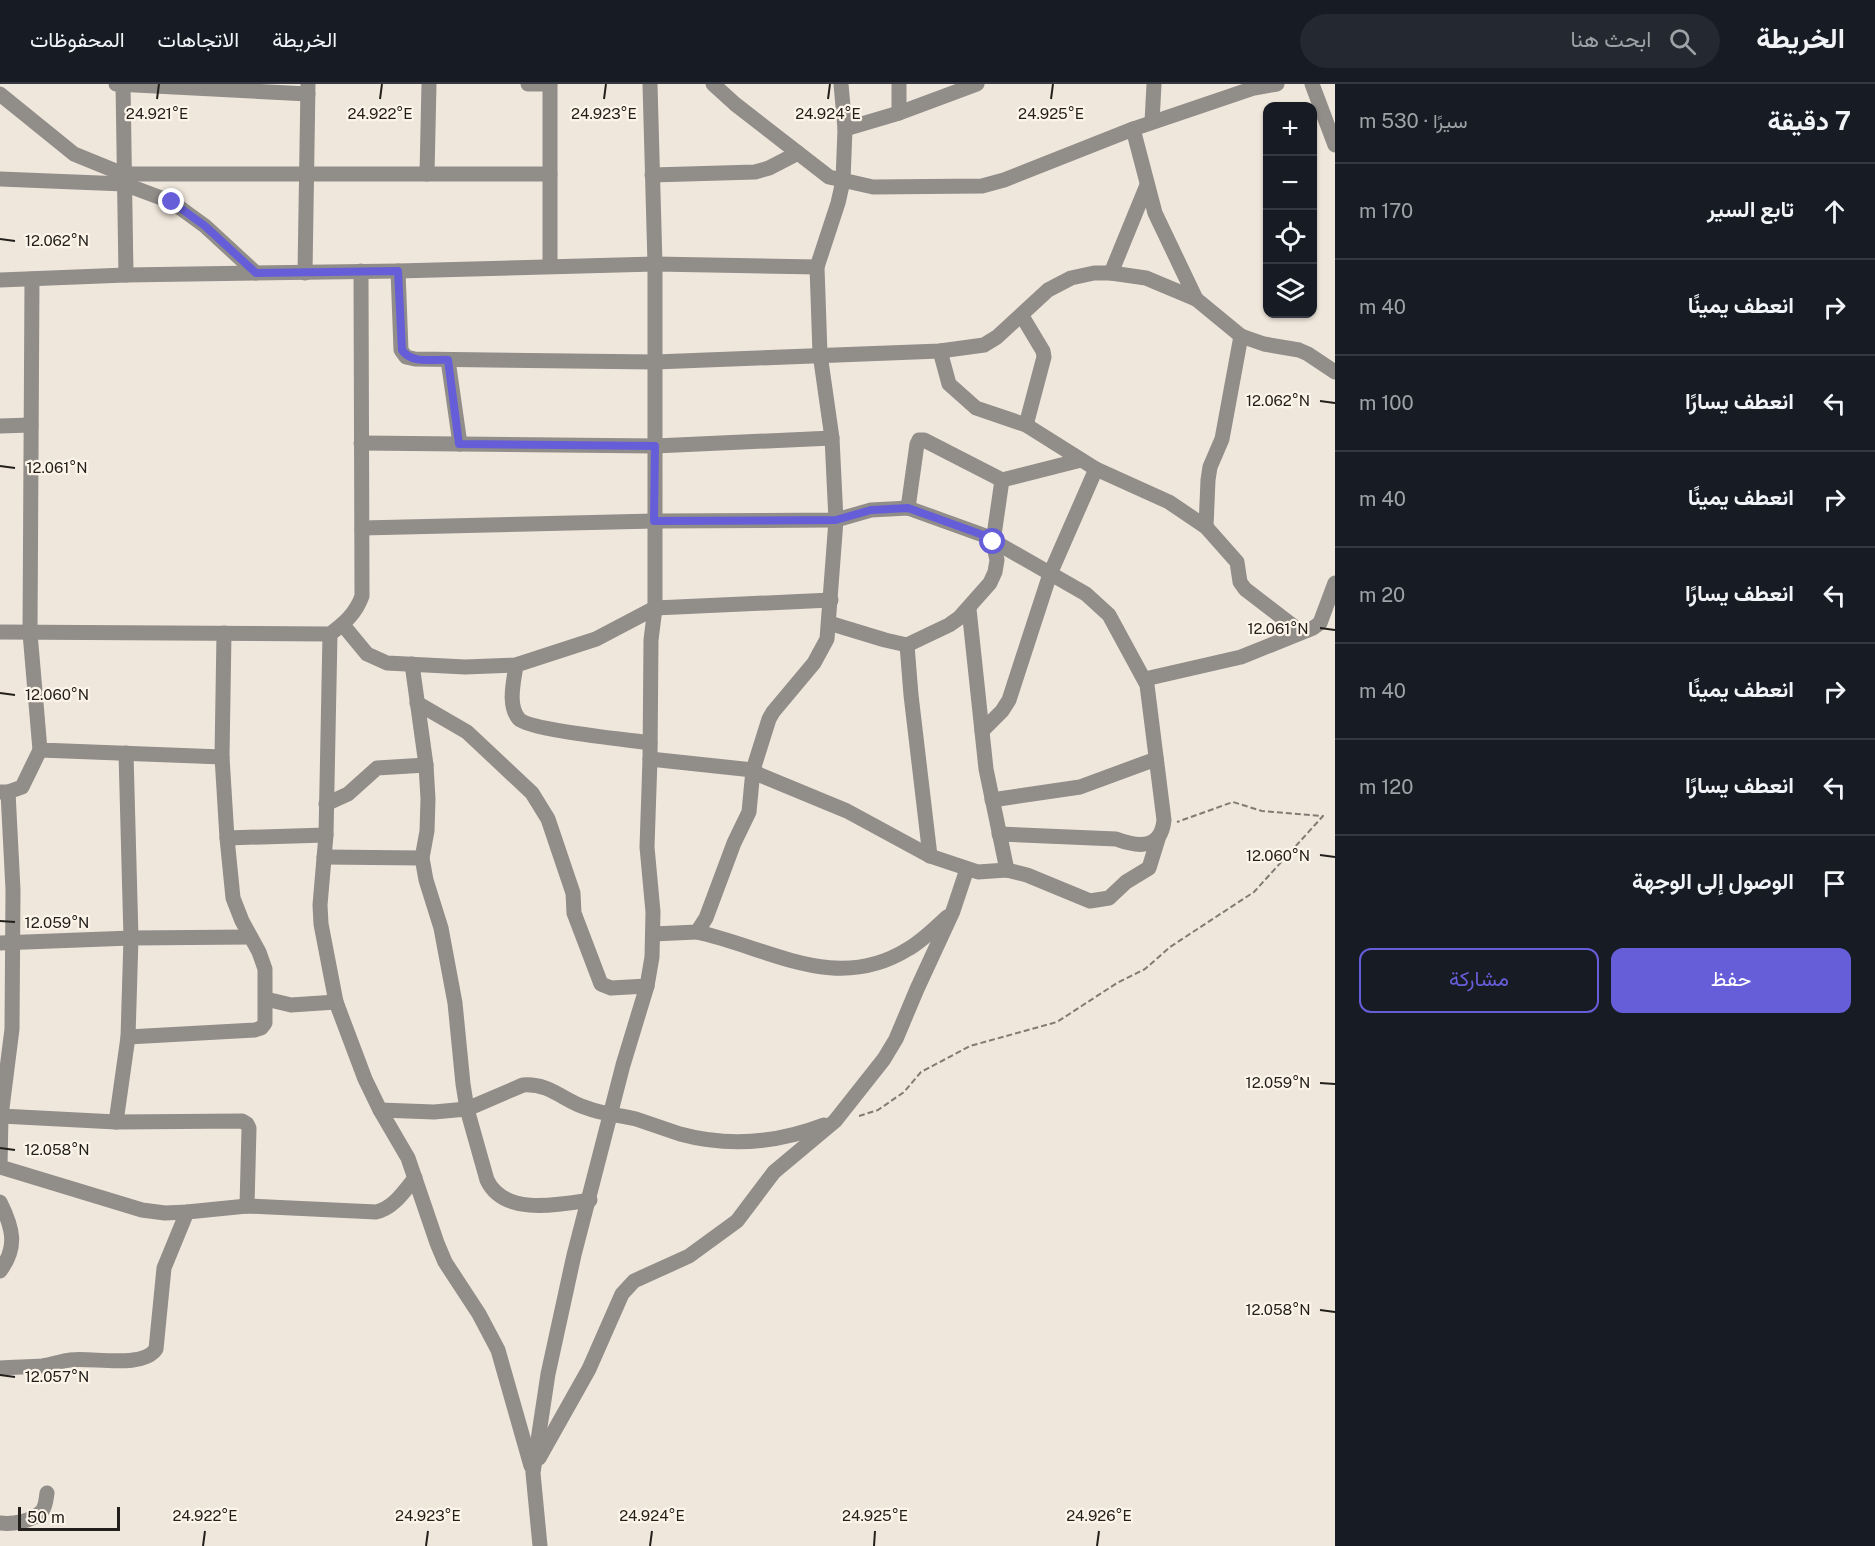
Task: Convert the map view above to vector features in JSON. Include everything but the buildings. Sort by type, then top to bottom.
[{"type":"street","points":[[126,275],[121,84],[308,89],[306,273]]},
{"type":"street","points":[[427,174],[429,84]]},
{"type":"street","points":[[528,84],[550,84],[550,266]]},
{"type":"street","points":[[534,1468],[548,1374],[574,1255],[623,1065],[647,986],[652,957],[653,934],[646,847],[650,759],[651,640],[655,608],[655,362],[650,84]]},
{"type":"street","points":[[713,84],[829,177],[873,187],[982,186],[1004,180],[1133,129],[1254,86],[1277,84]]},
{"type":"street","points":[[697,932],[706,918],[734,843],[749,812],[753,770],[773,712],[814,663],[827,639],[836,520],[832,438],[820,354],[817,267],[843,182],[845,129],[841,84]]},
{"type":"street","points":[[899,84],[899,113]]},
{"type":"street","points":[[845,129],[899,113],[977,84]]},
{"type":"street","points":[[1152,122],[1154,84]]},
{"type":"street","points":[[1312,84],[1335,145]]},
{"type":"street","points":[[0,94],[74,154],[172,202],[191,214],[256,273]]},
{"type":"street","points":[[1133,129],[1155,213],[1196,299]]},
{"type":"street","points":[[652,175],[755,172],[769,168],[798,153]]},
{"type":"street","points":[[0,179],[550,174]]},
{"type":"street","points":[[1111,273],[1147,185]]},
{"type":"street","points":[[0,280],[126,275],[654,264],[817,267]]},
{"type":"street","points":[[0,632],[330,634],[343,625],[357,609],[362,596],[361,271]]},
{"type":"street","points":[[398,271],[402,350],[406,357],[415,359],[655,362],[940,351],[984,345],[1022,316],[1048,290],[1071,278],[1094,273],[1111,273],[1146,278],[1196,299],[1241,336],[1264,344],[1299,350],[1335,372]]},
{"type":"street","points":[[32,279],[30,633],[40,750],[22,787],[4,792],[7,943],[0,1167],[142,1210],[165,1213],[248,1206],[376,1212],[384,1210],[398,1199],[415,1178]]},
{"type":"street","points":[[1022,316],[1043,351],[1044,357],[1026,425]]},
{"type":"street","points":[[1206,527],[1210,467],[1222,439],[1241,336]]},
{"type":"street","points":[[940,351],[949,384],[976,408],[1026,425],[1095,469],[1169,502],[1206,527],[1237,562],[1240,582],[1245,589],[1301,632]]},
{"type":"street","points":[[448,360],[459,444]]},
{"type":"street","points":[[0,426],[31,425]]},
{"type":"street","points":[[362,443],[655,446],[832,438]]},
{"type":"street","points":[[908,508],[916,444],[919,440],[924,440],[1002,480],[1081,460]]},
{"type":"street","points":[[982,731],[1002,711],[1009,700],[1050,574],[1095,469]]},
{"type":"street","points":[[829,623],[907,645],[949,625],[969,609],[990,583],[995,572],[997,560],[993,542],[1002,480]]},
{"type":"street","points":[[362,528],[654,521],[836,520],[871,510],[908,508],[983,535],[1086,594],[1109,615],[1144,679],[1149,699],[1162,803],[1160,833],[1149,868],[1126,882],[1109,898],[1090,901],[1043,880],[1007,870],[986,872],[967,869],[930,856],[847,811],[753,770],[650,759]]},
{"type":"street","points":[[1144,679],[1241,657],[1313,628],[1320,622],[1335,583]]},
{"type":"street","points":[[343,625],[368,654],[387,663],[465,667],[516,665],[596,639],[655,608],[831,600]]},
{"type":"street","points":[[969,609],[986,769],[1007,870]]},
{"type":"street","points":[[128,1037],[255,1030],[261,1028],[265,1023],[265,969],[233,898],[222,757],[224,633]]},
{"type":"street","points":[[330,634],[326,835],[321,887],[321,924],[336,1002],[364,1079],[408,1158],[445,1262],[479,1314],[498,1350],[534,1468],[540,1546]]},
{"type":"street","points":[[907,645],[930,856]]},
{"type":"street","points":[[412,664],[426,765],[428,799],[427,831],[422,858],[426,880],[441,928],[455,1003],[467,1108],[487,1180],[492,1190],[501,1196],[527,1205],[545,1207],[590,1200]]},
{"type":"street","points":[[516,665],[512,700],[519,719],[524,722],[650,743]]},
{"type":"street","points":[[417,703],[467,732],[532,793],[548,819],[573,893],[574,913],[601,984],[611,988],[647,986]]},
{"type":"street","points":[[40,750],[222,757]]},
{"type":"street","points":[[116,1122],[128,1037],[131,938],[126,753]]},
{"type":"street","points":[[992,800],[1080,787],[1156,759]]},
{"type":"street","points":[[326,804],[348,794],[376,768],[426,765]]},
{"type":"street","points":[[999,834],[1116,839],[1131,844],[1150,844],[1160,833]]},
{"type":"street","points":[[227,838],[326,835]]},
{"type":"street","points":[[324,857],[422,858]]},
{"type":"street","points":[[534,1468],[588,1369],[622,1294],[634,1281],[689,1256],[737,1221],[774,1172],[835,1121],[884,1059],[896,1039],[916,988],[953,911],[967,869]]},
{"type":"street","points":[[653,934],[697,932],[813,966],[860,969],[883,962],[909,949],[953,911]]},
{"type":"street","points":[[7,943],[131,938],[250,937]]},
{"type":"street","points":[[266,999],[291,1005],[336,1002]]},
{"type":"street","points":[[380,1110],[434,1112],[467,1108],[523,1085],[531,1085],[550,1089],[574,1104],[589,1109],[698,1138],[737,1142],[780,1139],[835,1121]]},
{"type":"street","points":[[1,1116],[116,1122],[242,1121],[249,1128],[248,1206]]},
{"type":"street","points":[[0,1202],[10,1228],[12,1244],[9,1258],[0,1271]]},
{"type":"street","points":[[0,1368],[45,1366],[71,1360],[140,1359],[153,1353],[156,1349],[164,1268],[187,1212]]},
{"type":"street","points":[[0,1523],[13,1524],[35,1516],[43,1510],[47,1493]]},
{"type":"path","points":[[835,1121],[878,1110],[904,1092],[921,1072],[970,1046],[1057,1022],[1117,983],[1145,969],[1170,947],[1254,892],[1323,816],[1262,811],[1233,802],[1160,833]]},
{"type":"route","points":[[172,202],[191,214],[256,273],[398,271],[402,350],[406,357],[415,359],[448,360],[459,444],[655,446],[654,521],[836,520],[871,510],[908,508],[983,535],[993,542]]}]
